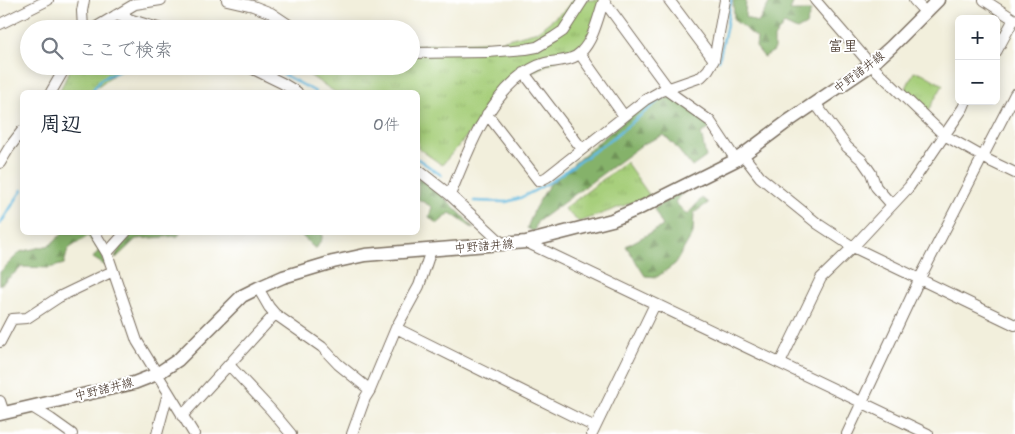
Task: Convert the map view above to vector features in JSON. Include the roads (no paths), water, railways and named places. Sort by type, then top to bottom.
[{"type":"main road","name":"中野諸井線","points":[[2,414],[134,383],[158,374],[178,360],[242,296],[283,277],[333,262],[365,255],[526,242],[612,220],[642,207],[739,157],[871,65],[938,0]]},
{"type":"street","points":[[0,24],[48,0]]},
{"type":"street","points":[[82,20],[84,0]]},
{"type":"street","points":[[108,20],[135,4],[162,0]]},
{"type":"street","points":[[227,0],[254,6],[282,20]]},
{"type":"street","points":[[669,0],[714,60]]},
{"type":"street","points":[[488,114],[539,181],[547,177],[645,100],[666,89],[701,77],[714,60],[725,0]]},
{"type":"street","points":[[815,0],[871,65],[944,135],[1015,173]]},
{"type":"street","points":[[914,0],[926,13]]},
{"type":"street","points":[[984,0],[1015,19],[1000,45]]},
{"type":"street","points":[[450,195],[472,140],[505,91],[524,72],[534,67],[547,62],[566,60],[580,54],[588,44],[604,1]]},
{"type":"street","points":[[604,1],[666,89],[710,120],[739,157],[760,177],[818,224],[853,247],[1015,325]]},
{"type":"street","points":[[420,53],[498,51],[538,47],[562,30],[581,3]]},
{"type":"street","points":[[116,15],[132,20]]},
{"type":"street","points":[[580,54],[624,116]]},
{"type":"street","points":[[524,72],[582,149]]},
{"type":"street","points":[[53,90],[61,75]]},
{"type":"street","points":[[266,75],[294,90]]},
{"type":"street","points":[[847,434],[920,278],[1015,94]]},
{"type":"street","points":[[815,103],[847,147],[862,160],[871,173],[876,187],[892,205]]},
{"type":"street","points":[[780,364],[821,278],[909,188],[964,105]]},
{"type":"street","points":[[0,162],[20,134]]},
{"type":"street","points":[[420,172],[450,195],[504,244]]},
{"type":"street","points":[[96,235],[107,253],[137,340],[194,434]]},
{"type":"street","points":[[107,253],[123,235]]},
{"type":"street","points":[[526,242],[928,434]]},
{"type":"street","points":[[352,434],[365,398],[396,328],[419,286],[431,250]]},
{"type":"street","points":[[0,342],[12,319],[26,318],[59,297],[113,271]]},
{"type":"street","points":[[258,288],[275,314],[322,347],[338,364],[370,390]]},
{"type":"street","points":[[396,328],[594,430],[655,304]]},
{"type":"street","points":[[182,416],[275,314]]},
{"type":"street","points":[[229,365],[291,434]]},
{"type":"street","points":[[156,434],[168,393]]},
{"type":"street","points":[[0,401],[2,414]]},
{"type":"street","points":[[32,408],[72,434]]},
{"type":"waterway","points":[[719,60],[731,0]]},
{"type":"waterway","points":[[93,90],[101,79],[110,75]]},
{"type":"waterway","points":[[285,75],[312,90]]},
{"type":"waterway","points":[[474,201],[506,202],[534,191],[610,140],[667,94]]},
{"type":"waterway","points":[[420,160],[441,175]]},
{"type":"waterway","points":[[0,224],[20,193]]},
{"type":"district","name":"富里","points":[[843,46]]}]
